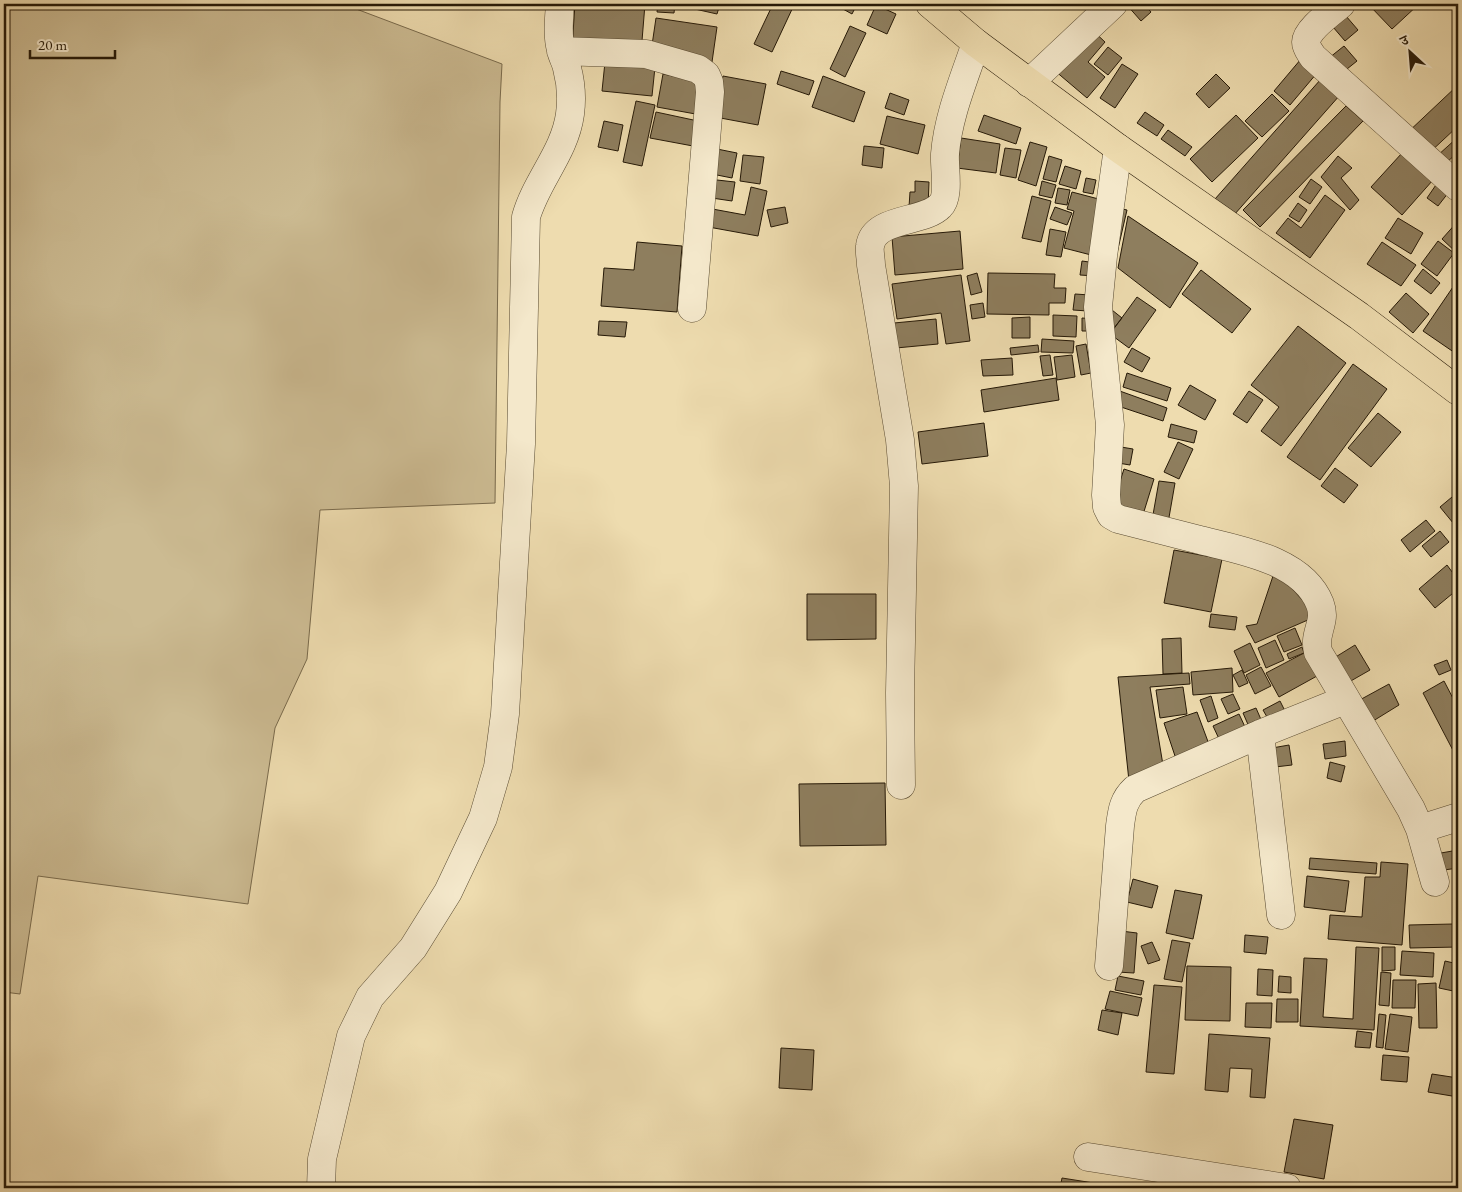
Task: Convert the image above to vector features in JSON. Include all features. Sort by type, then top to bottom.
[{"type":"main road","points":[[930,4],[976,43],[1118,148],[1359,316],[1458,391]]},
{"type":"street","points":[[321,1188],[322,1160],[350,1036],[370,997],[413,948],[448,892],[483,818],[498,767],[505,714],[521,444],[526,217],[531,200],[562,142],[570,116],[571,95],[567,68],[558,34],[560,4]]},
{"type":"street","points":[[1028,82],[1113,4]]},
{"type":"street","points":[[1341,4],[1311,30],[1306,41],[1313,57],[1458,187]]},
{"type":"street","points":[[900,785],[904,486],[900,440],[871,265],[870,245],[874,235],[884,227],[931,212],[941,206],[945,194],[945,154],[952,116],[976,43]]},
{"type":"street","points":[[561,51],[646,54],[698,69],[706,75],[710,92],[692,308]]},
{"type":"street","points":[[1118,148],[1098,307],[1110,425],[1107,507],[1111,515],[1118,519],[1253,554],[1278,564],[1300,578],[1311,589],[1319,602],[1323,621],[1317,632],[1316,643],[1318,652],[1411,809],[1420,829],[1435,882]]},
{"type":"street","points":[[1109,966],[1122,807],[1128,796],[1135,790],[1260,734],[1345,700]]},
{"type":"street","points":[[1260,734],[1281,915]]},
{"type":"street","points":[[1420,829],[1458,817]]},
{"type":"street","points":[[1088,1157],[1216,1183],[1287,1188]]},
{"type":"shaded area","points":[[4,4],[343,4],[502,64],[495,503],[320,510],[307,659],[275,728],[248,904],[38,876],[20,994],[4,992]]},
{"type":"building","points":[[575,4],[645,4],[641,53],[572,48]]},
{"type":"building","points":[[658,4],[675,4],[674,13],[657,12]]},
{"type":"building","points":[[677,4],[720,4],[717,14]]},
{"type":"building","points":[[773,4],[794,5],[772,52],[754,44]]},
{"type":"building","points":[[834,4],[857,4],[852,14]]},
{"type":"building","points":[[1126,4],[1144,4],[1151,12],[1141,21]]},
{"type":"building","points":[[1370,4],[1419,4],[1392,29]]},
{"type":"building","points":[[876,5],[896,14],[887,34],[867,25]]},
{"type":"building","points":[[1346,16],[1358,30],[1345,41],[1333,27]]},
{"type":"building","points":[[656,18],[717,27],[712,62],[651,52]]},
{"type":"building","points":[[850,26],[866,33],[845,77],[830,69]]},
{"type":"building","points":[[1090,28],[1105,42],[1088,62],[1105,77],[1087,98],[1054,70]]},
{"type":"building","points":[[1344,46],[1357,61],[1337,77],[1324,62]]},
{"type":"building","points":[[1108,47],[1122,58],[1108,75],[1094,64]]},
{"type":"building","points":[[1301,59],[1317,73],[1290,105],[1274,91]]},
{"type":"building","points":[[605,62],[655,67],[652,96],[602,91]]},
{"type":"building","points":[[1122,64],[1138,74],[1115,108],[1100,98]]},
{"type":"building","points":[[781,71],[814,81],[809,95],[777,84]]},
{"type":"building","points":[[663,74],[708,83],[701,115],[657,107]]},
{"type":"building","points":[[1216,74],[1230,88],[1209,108],[1196,94]]},
{"type":"building","points":[[723,76],[766,84],[758,125],[715,117]]},
{"type":"building","points":[[823,76],[865,92],[854,122],[812,107]]},
{"type":"building","points":[[1321,79],[1340,95],[1234,215],[1215,199]]},
{"type":"building","points":[[1458,85],[1458,126],[1427,155],[1406,134]]},
{"type":"building","points":[[890,93],[909,100],[904,115],[885,108]]},
{"type":"building","points":[[1272,94],[1289,111],[1262,137],[1245,121]]},
{"type":"building","points":[[636,101],[655,105],[642,166],[623,162]]},
{"type":"building","points":[[1346,106],[1363,121],[1260,227],[1243,210]]},
{"type":"building","points":[[656,112],[698,121],[693,146],[650,138]]},
{"type":"building","points":[[1145,112],[1164,125],[1157,136],[1137,123]]},
{"type":"building","points":[[984,115],[1021,128],[1016,144],[978,131]]},
{"type":"building","points":[[1236,115],[1258,138],[1212,182],[1190,159]]},
{"type":"building","points":[[887,116],[925,125],[918,154],[880,144]]},
{"type":"building","points":[[604,121],[623,125],[618,151],[598,147]]},
{"type":"building","points":[[1168,130],[1192,147],[1185,156],[1161,139]]},
{"type":"building","points":[[1458,137],[1458,152],[1445,164],[1437,156]]},
{"type":"building","points":[[961,138],[1000,144],[996,173],[957,168]]},
{"type":"building","points":[[1030,142],[1047,147],[1036,186],[1018,180]]},
{"type":"building","points":[[864,146],[884,148],[882,168],[862,165]]},
{"type":"building","points":[[712,148],[737,153],[732,178],[707,173]]},
{"type":"building","points":[[1005,148],[1021,150],[1016,178],[1000,175]]},
{"type":"building","points":[[1402,153],[1433,180],[1402,215],[1371,187]]},
{"type":"building","points":[[743,155],[764,157],[760,184],[740,181]]},
{"type":"building","points":[[1049,156],[1062,160],[1056,182],[1043,179]]},
{"type":"building","points":[[1338,156],[1352,168],[1341,178],[1359,200],[1350,210],[1321,177]]},
{"type":"building","points":[[1458,159],[1458,183],[1446,171]]},
{"type":"building","points":[[1065,166],[1081,171],[1076,189],[1059,184]]},
{"type":"building","points":[[1086,178],[1096,180],[1093,194],[1083,192]]},
{"type":"building","points":[[708,179],[735,182],[732,201],[705,197]]},
{"type":"building","points":[[1311,179],[1322,187],[1310,204],[1299,197]]},
{"type":"building","points":[[1440,179],[1452,188],[1438,206],[1427,198]]},
{"type":"building","points":[[915,181],[929,182],[928,207],[909,207],[910,192],[915,192]]},
{"type":"building","points":[[1042,181],[1056,185],[1052,198],[1039,195]]},
{"type":"building","points":[[751,187],[767,191],[758,236],[703,226],[707,208],[745,215]]},
{"type":"building","points":[[1058,188],[1070,190],[1067,205],[1055,203]]},
{"type":"building","points":[[1072,192],[1110,202],[1095,256],[1064,248],[1074,211],[1067,209]]},
{"type":"building","points":[[1325,195],[1345,210],[1310,258],[1276,233],[1288,218],[1301,228]]},
{"type":"building","points":[[1032,196],[1051,201],[1041,242],[1022,238]]},
{"type":"building","points":[[1298,203],[1307,210],[1299,222],[1289,216]]},
{"type":"building","points":[[785,207],[788,223],[771,227],[767,210]]},
{"type":"building","points":[[1055,207],[1072,213],[1067,225],[1050,219]]},
{"type":"building","points":[[1118,208],[1127,210],[1114,266]]},
{"type":"building","points":[[1128,216],[1198,263],[1170,308],[1118,268]]},
{"type":"building","points":[[1398,218],[1423,233],[1411,254],[1385,238]]},
{"type":"building","points":[[1458,221],[1458,254],[1442,239]]},
{"type":"building","points":[[1050,229],[1066,232],[1061,257],[1046,255]]},
{"type":"building","points":[[960,231],[963,269],[895,275],[892,237]]},
{"type":"building","points":[[1438,241],[1454,253],[1437,276],[1421,264]]},
{"type":"building","points":[[637,242],[682,246],[677,312],[601,306],[604,268],[634,270]]},
{"type":"building","points":[[1382,242],[1416,265],[1401,286],[1367,264]]},
{"type":"building","points":[[1082,261],[1096,263],[1095,276],[1080,275]]},
{"type":"building","points":[[1423,269],[1440,283],[1431,294],[1414,281]]},
{"type":"building","points":[[1201,270],[1251,309],[1232,333],[1182,294]]},
{"type":"building","points":[[977,273],[982,292],[971,295],[967,276]]},
{"type":"building","points":[[988,273],[1055,274],[1054,288],[1066,288],[1065,303],[1049,303],[1049,315],[987,314]]},
{"type":"building","points":[[961,275],[970,341],[946,344],[941,313],[897,319],[892,284]]},
{"type":"building","points":[[1455,284],[1458,286],[1458,355],[1423,331]]},
{"type":"building","points":[[1406,293],[1429,314],[1413,333],[1389,312]]},
{"type":"building","points":[[1075,294],[1090,295],[1088,311],[1073,310]]},
{"type":"building","points":[[1137,297],[1156,310],[1129,348],[1110,334]]},
{"type":"building","points":[[983,303],[985,317],[972,319],[970,305]]},
{"type":"building","points":[[1112,310],[1122,318],[1114,328],[1104,321]]},
{"type":"building","points":[[1053,315],[1077,316],[1076,337],[1053,336]]},
{"type":"building","points":[[1030,317],[1030,338],[1012,338],[1012,318]]},
{"type":"building","points":[[1082,318],[1096,319],[1096,331],[1082,331]]},
{"type":"building","points":[[936,319],[938,344],[896,348],[894,323]]},
{"type":"building","points":[[599,321],[627,322],[625,337],[598,335]]},
{"type":"building","points":[[1298,326],[1346,363],[1281,446],[1261,431],[1279,407],[1251,385]]},
{"type":"building","points":[[1042,339],[1074,341],[1073,353],[1041,352]]},
{"type":"building","points":[[1086,344],[1091,373],[1081,375],[1076,346]]},
{"type":"building","points":[[1038,345],[1039,352],[1011,355],[1010,348]]},
{"type":"building","points":[[1132,348],[1150,358],[1142,372],[1124,362]]},
{"type":"building","points":[[1050,355],[1053,375],[1043,376],[1040,356]]},
{"type":"building","points":[[1072,355],[1075,377],[1057,380],[1054,357]]},
{"type":"building","points":[[1012,358],[1013,375],[983,376],[981,360]]},
{"type":"building","points":[[1353,364],[1387,389],[1320,480],[1287,457]]},
{"type":"building","points":[[1127,373],[1171,388],[1167,401],[1123,387]]},
{"type":"building","points":[[1056,378],[1059,400],[984,412],[981,390]]},
{"type":"building","points":[[1190,385],[1216,400],[1205,420],[1178,405]]},
{"type":"building","points":[[1117,390],[1167,408],[1163,421],[1112,404]]},
{"type":"building","points":[[1249,391],[1263,400],[1247,423],[1233,414]]},
{"type":"building","points":[[1378,413],[1401,432],[1371,467],[1348,448]]},
{"type":"building","points":[[984,423],[988,456],[922,464],[918,432]]},
{"type":"building","points":[[1171,424],[1197,431],[1194,443],[1168,437]]},
{"type":"building","points":[[1178,442],[1193,449],[1179,479],[1164,472]]},
{"type":"building","points":[[1121,447],[1133,449],[1130,465],[1118,463]]},
{"type":"building","points":[[1335,468],[1358,485],[1344,503],[1321,486]]},
{"type":"building","points":[[1124,469],[1154,479],[1142,518],[1111,509]]},
{"type":"building","points":[[1159,481],[1175,483],[1167,529],[1151,526]]},
{"type":"building","points":[[1458,492],[1458,529],[1440,507]]},
{"type":"building","points":[[1426,520],[1435,531],[1410,552],[1401,540]]},
{"type":"building","points":[[1440,531],[1449,542],[1431,557],[1422,546]]},
{"type":"building","points":[[1174,550],[1222,559],[1211,612],[1164,603]]},
{"type":"building","points":[[1447,565],[1458,580],[1458,589],[1435,608],[1419,589]]},
{"type":"building","points":[[1275,570],[1317,616],[1255,643],[1246,626],[1257,624]]},
{"type":"building","points":[[807,594],[876,594],[876,639],[807,640]]},
{"type":"building","points":[[1211,614],[1237,617],[1235,630],[1209,627]]},
{"type":"building","points":[[1295,628],[1302,645],[1284,652],[1277,636]]},
{"type":"building","points":[[1181,638],[1182,673],[1163,674],[1162,639]]},
{"type":"building","points":[[1275,640],[1284,660],[1266,668],[1258,648]]},
{"type":"building","points":[[1250,643],[1260,665],[1244,673],[1234,651]]},
{"type":"building","points":[[1355,645],[1370,670],[1349,682],[1334,658]]},
{"type":"building","points":[[1302,647],[1304,653],[1289,659],[1287,654]]},
{"type":"building","points":[[1304,653],[1317,676],[1279,697],[1266,673]]},
{"type":"building","points":[[1447,660],[1451,670],[1439,675],[1434,665]]},
{"type":"building","points":[[1261,667],[1271,686],[1255,694],[1246,675]]},
{"type":"building","points":[[1232,668],[1233,692],[1193,695],[1191,672]]},
{"type":"building","points":[[1242,670],[1248,683],[1239,687],[1233,675]]},
{"type":"building","points":[[1189,673],[1190,684],[1150,687],[1163,765],[1129,781],[1118,677]]},
{"type":"building","points":[[1444,681],[1458,708],[1458,760],[1423,693]]},
{"type":"building","points":[[1389,684],[1399,705],[1365,726],[1356,702]]},
{"type":"building","points":[[1183,687],[1187,714],[1160,718],[1156,690]]},
{"type":"building","points":[[1233,694],[1240,709],[1228,714],[1221,699]]},
{"type":"building","points":[[1211,696],[1218,718],[1208,722],[1200,700]]},
{"type":"building","points":[[1280,701],[1287,715],[1271,724],[1263,710]]},
{"type":"building","points":[[1256,708],[1266,731],[1253,736],[1243,713]]},
{"type":"building","points":[[1197,712],[1210,747],[1176,759],[1164,723]]},
{"type":"building","points":[[1239,714],[1246,729],[1220,741],[1213,726]]},
{"type":"building","points":[[1345,741],[1346,756],[1325,759],[1323,744]]},
{"type":"building","points":[[1289,745],[1292,765],[1275,767],[1272,748]]},
{"type":"building","points":[[1330,762],[1345,766],[1341,782],[1327,778]]},
{"type":"building","points":[[885,783],[886,845],[800,846],[799,784]]},
{"type":"building","points":[[1458,850],[1458,868],[1444,870],[1441,853]]},
{"type":"building","points":[[1310,858],[1377,863],[1376,874],[1309,869]]},
{"type":"building","points":[[1381,862],[1408,864],[1402,945],[1328,939],[1330,915],[1362,917],[1365,877],[1380,877]]},
{"type":"building","points":[[1307,876],[1349,881],[1345,912],[1304,907]]},
{"type":"building","points":[[1133,879],[1158,886],[1152,908],[1127,902]]},
{"type":"building","points":[[1175,890],[1202,895],[1193,939],[1166,933]]},
{"type":"building","points":[[1453,895],[1458,895],[1458,947],[1410,948],[1409,925],[1453,924]]},
{"type":"building","points":[[1121,931],[1137,933],[1134,973],[1117,972]]},
{"type":"building","points":[[1245,935],[1268,937],[1266,954],[1244,952]]},
{"type":"building","points":[[1172,940],[1190,943],[1182,982],[1164,979]]},
{"type":"building","points":[[1152,942],[1160,960],[1148,964],[1141,946]]},
{"type":"building","points":[[1356,947],[1379,948],[1374,1030],[1300,1026],[1304,958],[1327,959],[1323,1017],[1353,1019]]},
{"type":"building","points":[[1382,947],[1395,947],[1395,970],[1382,971]]},
{"type":"building","points":[[1402,951],[1434,953],[1433,977],[1400,975]]},
{"type":"building","points":[[1445,961],[1458,964],[1458,992],[1439,988]]},
{"type":"building","points":[[1187,966],[1231,967],[1230,1021],[1185,1020]]},
{"type":"building","points":[[1258,969],[1273,970],[1272,996],[1257,995]]},
{"type":"building","points":[[1381,972],[1391,973],[1389,1006],[1379,1005]]},
{"type":"building","points":[[1118,976],[1144,981],[1141,995],[1115,990]]},
{"type":"building","points":[[1279,976],[1291,977],[1291,993],[1278,992]]},
{"type":"building","points":[[1393,980],[1416,980],[1415,1008],[1392,1008]]},
{"type":"building","points":[[1436,983],[1437,1028],[1419,1028],[1418,984]]},
{"type":"building","points":[[1154,985],[1182,987],[1174,1074],[1146,1072]]},
{"type":"building","points":[[1110,991],[1142,998],[1138,1016],[1105,1009]]},
{"type":"building","points":[[1277,999],[1298,999],[1298,1022],[1276,1022]]},
{"type":"building","points":[[1246,1003],[1272,1003],[1271,1028],[1245,1027]]},
{"type":"building","points":[[1102,1010],[1122,1013],[1118,1035],[1098,1030]]},
{"type":"building","points":[[1379,1014],[1386,1015],[1383,1048],[1376,1047]]},
{"type":"building","points":[[1390,1014],[1412,1017],[1408,1052],[1385,1049]]},
{"type":"building","points":[[1357,1031],[1372,1033],[1370,1048],[1355,1047]]},
{"type":"building","points":[[1209,1034],[1270,1038],[1265,1098],[1250,1097],[1252,1069],[1230,1068],[1228,1092],[1205,1090]]},
{"type":"building","points":[[781,1048],[814,1050],[812,1090],[779,1088]]},
{"type":"building","points":[[1383,1055],[1409,1057],[1407,1082],[1381,1080]]},
{"type":"building","points":[[1432,1074],[1458,1078],[1458,1097],[1428,1092]]},
{"type":"building","points":[[1294,1119],[1333,1125],[1324,1179],[1284,1172]]},
{"type":"building","points":[[1062,1178],[1100,1184],[1099,1188],[1060,1188]]}]
